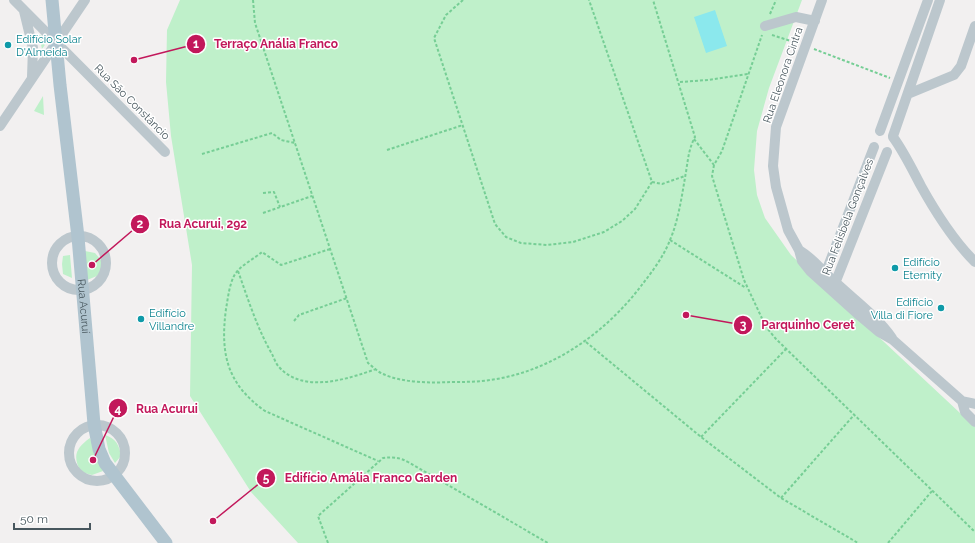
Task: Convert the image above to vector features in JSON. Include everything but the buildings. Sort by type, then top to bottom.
[{"type":"main road","name":"Rua Acuruí","points":[[52,0],[55,43],[78,236],[94,424],[105,462],[114,476],[166,543]]},
{"type":"street","name":"Rua São Constâncio","points":[[14,0],[55,43],[165,152]]},
{"type":"street","points":[[0,126],[85,0]]},
{"type":"street","name":"Rua Eleonora Cintra","points":[[822,0],[776,127],[773,166],[776,187],[788,230],[799,250],[808,255],[824,278],[879,332],[894,340],[962,401],[975,404]]},
{"type":"street","points":[[904,153],[877,151],[872,141],[875,135],[880,131],[928,0]]},
{"type":"street","points":[[888,151],[894,142],[893,137],[940,0]]},
{"type":"street","points":[[23,10],[34,48],[32,77]]},
{"type":"street","points":[[764,29],[796,17],[815,21]]},
{"type":"street","points":[[908,94],[954,75],[961,66],[975,26]]},
{"type":"street","points":[[880,131],[885,131],[893,137],[904,153],[942,220],[966,253],[975,262]]},
{"type":"street","name":"Rua Felisbela Gonçalves","points":[[824,278],[874,147]]},
{"type":"street","name":"Rua Felisbela Gonçalves","points":[[834,287],[888,151]]},
{"type":"street","points":[[78,236],[95,242],[102,248],[106,261],[104,274],[98,282],[91,287],[82,290],[74,290],[66,286],[57,278],[52,266],[53,257],[62,243],[78,236]]},
{"type":"street","name":"Rua Eleonora Cintra","points":[[962,401],[965,412],[975,422]]},
{"type":"street","points":[[94,424],[112,428],[119,434],[124,442],[125,460],[121,469],[114,476],[106,480],[96,482],[87,480],[78,475],[72,468],[68,459],[68,449],[74,436],[84,427],[94,424]]},
{"type":"path","points":[[253,0],[255,23],[368,363],[382,374],[402,379],[434,383],[483,381],[525,371],[567,353],[586,342],[629,302],[647,278],[670,240],[685,176],[690,146],[694,139]]},
{"type":"path","points":[[463,0],[446,15],[434,38],[495,224],[506,237],[521,243],[547,245],[573,242],[604,232],[635,209],[652,182]]},
{"type":"path","points":[[589,0],[652,182]]},
{"type":"path","points":[[652,0],[679,82],[694,139],[714,165]]},
{"type":"path","points":[[776,0],[764,29],[722,151],[714,165],[712,176],[747,289],[766,327],[786,349],[975,532]]},
{"type":"path","points":[[764,29],[899,81]]},
{"type":"path","points":[[679,82],[708,80],[748,74]]},
{"type":"path","points":[[387,150],[463,125]]},
{"type":"path","points":[[202,154],[272,133],[281,140],[295,143]]},
{"type":"path","points":[[652,182],[662,184],[685,176]]},
{"type":"path","points":[[263,193],[274,192],[280,207]]},
{"type":"path","points":[[263,213],[312,196]]},
{"type":"path","points":[[670,240],[747,289]]},
{"type":"path","points":[[330,249],[281,265],[262,252],[234,275],[229,292],[225,319],[226,356],[229,370],[238,386],[252,402],[265,411],[378,461]]},
{"type":"path","points":[[238,271],[257,323],[279,368],[294,378],[311,382],[333,381],[376,369]]},
{"type":"path","points":[[294,320],[299,315],[347,298]]},
{"type":"path","points":[[586,342],[701,437],[781,498],[858,543]]},
{"type":"path","points":[[701,437],[786,349]]},
{"type":"path","points":[[781,498],[854,414]]},
{"type":"path","points":[[328,543],[318,516],[383,458],[399,458],[408,462],[548,543]]},
{"type":"path","points":[[888,543],[932,491]]},
{"type":"green space","points":[[180,0],[802,0],[769,88],[757,131],[754,170],[757,195],[765,218],[791,255],[975,427],[975,543],[298,543],[251,492],[190,396],[192,265],[171,136],[166,82],[167,30]]},
{"type":"green space","points":[[39,35],[47,36],[49,39],[42,49]]},
{"type":"green space","points":[[43,96],[44,115],[34,111]]},
{"type":"green space","points":[[85,251],[95,253],[101,260],[102,269],[97,276],[87,280]]},
{"type":"green space","points":[[70,255],[72,278],[63,274],[62,264],[63,256]]},
{"type":"green space","points":[[105,435],[112,438],[119,448],[121,456],[115,463],[109,453]]},
{"type":"green space","points":[[90,438],[103,471],[92,475],[81,472],[76,457],[81,445]]},
{"type":"water","points":[[715,10],[727,46],[706,53],[694,17]]},
{"type":"place","name":"Edifício Solar D'Almeida","points":[[8,45]]},
{"type":"place","name":"Terraço Anália Franco","points":[[134,60]]},
{"type":"place","name":"Rua Acurui, 292","points":[[92,265]]},
{"type":"place","name":"Edifício Eternity","points":[[895,268]]},
{"type":"place","name":"Edifício Villa di Fiore","points":[[941,308]]},
{"type":"place","name":"Parquinho Ceret","points":[[686,315]]},
{"type":"place","name":"Edifício Villandre","points":[[141,319]]},
{"type":"place","name":"Rua Acurui","points":[[93,460]]},
{"type":"place","name":"Edifício Amália Franco Garden","points":[[213,521]]}]
